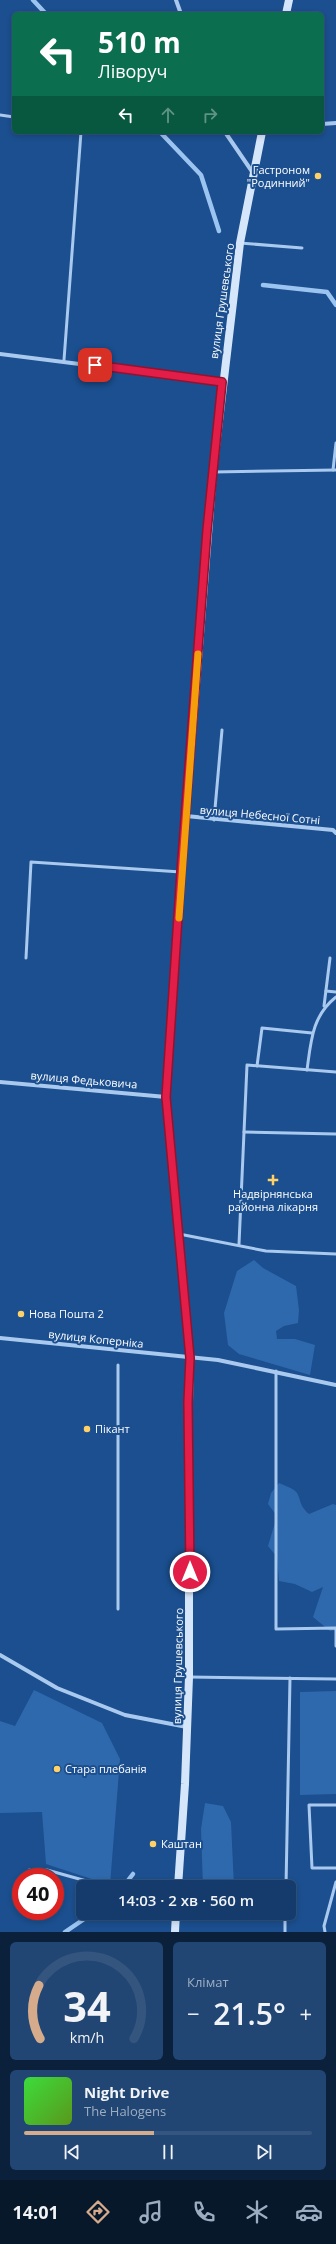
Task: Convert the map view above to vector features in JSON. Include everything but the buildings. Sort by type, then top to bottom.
[{"type":"street","points":[[176,0],[180,12]]},
{"type":"street","points":[[286,12],[289,0]]},
{"type":"street","points":[[324,124],[336,123]]},
{"type":"street","points":[[226,134],[253,174]]},
{"type":"street","name":"вулиця Грушевського","points":[[178,1880],[188,1727],[188,1402],[190,1358],[166,1097],[181,872],[213,472],[222,382],[240,243],[262,134]]},
{"type":"street","points":[[0,354],[64,360],[222,382]]},
{"type":"street","name":"вулиця Небесної Сотні","points":[[186,816],[214,820],[335,830]]},
{"type":"street","name":"вулиця Федьковича","points":[[0,1082],[166,1097]]},
{"type":"street","name":"вулиця Коперніка","points":[[0,1338],[218,1360],[336,1385]]},
{"type":"street","points":[[0,1655],[56,1688],[124,1715],[188,1727]]},
{"type":"street","points":[[175,1932],[176,1920]]},
{"type":"lane","points":[[0,115],[12,117]]},
{"type":"lane","points":[[64,360],[81,134]]},
{"type":"lane","points":[[240,243],[302,248]]},
{"type":"lane","points":[[213,472],[335,470],[336,443]]},
{"type":"lane","points":[[214,820],[222,730]]},
{"type":"lane","points":[[26,958],[31,862],[181,872]]},
{"type":"lane","points":[[307,1070],[312,1033],[324,1006],[330,958]]},
{"type":"lane","points":[[326,991],[336,992]]},
{"type":"lane","points":[[324,1006],[336,997]]},
{"type":"lane","points":[[256,1066],[262,1028],[312,1033]]},
{"type":"lane","points":[[239,1244],[247,1065],[336,1072]]},
{"type":"lane","points":[[244,1132],[336,1134]]},
{"type":"lane","points":[[179,1234],[239,1244],[266,1251],[336,1254]]},
{"type":"lane","points":[[118,1365],[118,1609]]},
{"type":"lane","points":[[276,1372],[276,1629],[336,1628],[336,1646]]},
{"type":"lane","points":[[189,1677],[336,1679]]},
{"type":"lane","points":[[286,1880],[290,1678]]},
{"type":"lane","points":[[336,1805],[309,1806],[312,1868],[336,1868]]},
{"type":"lane","points":[[64,1875],[83,1880]]},
{"type":"lane","points":[[325,1932],[324,1926],[336,1882]]},
{"type":"lane","points":[[285,1920],[285,1932]]},
{"type":"shaded area","points":[[254,1260],[263,1268],[296,1286],[299,1310],[298,1323],[284,1326],[276,1331],[277,1339],[295,1339],[315,1345],[310,1375],[239,1354],[228,1345],[224,1313],[237,1271]]},
{"type":"shaded area","points":[[279,1483],[296,1492],[301,1504],[309,1514],[333,1504],[336,1505],[336,1630],[330,1631],[313,1617],[323,1587],[312,1592],[295,1584],[279,1581],[277,1557],[268,1546],[277,1516],[268,1504],[271,1493]]},
{"type":"shaded area","points":[[34,1690],[102,1723],[120,1759],[110,1880],[95,1880],[64,1870],[64,1868],[58,1868],[46,1864],[42,1812],[0,1813],[0,1721],[15,1726]]},
{"type":"shaded area","points":[[336,1691],[336,1794],[300,1795],[300,1692]]},
{"type":"shaded area","points":[[205,1803],[223,1806],[231,1822],[234,1880],[203,1880],[201,1829]]},
{"type":"waterway","points":[[33,0],[44,12]]},
{"type":"waterway","points":[[162,134],[201,175],[219,231]]},
{"type":"waterway","points":[[263,285],[327,292],[336,305]]},
{"type":"waterway","points":[[128,1880],[133,1874]]},
{"type":"waterway","points":[[65,1932],[83,1920]]},
{"type":"slow traffic","points":[[179,918],[181,872],[198,654]]},
{"type":"place","name":"Гастроном \"Родинний\"","points":[[318,176]]},
{"type":"place","name":"Надвірнянська районна лікарня","points":[[273,1180]]},
{"type":"place","name":"Нова Пошта 2","points":[[21,1314]]},
{"type":"place","name":"Пікант","points":[[87,1429]]},
{"type":"place","name":"Стара плебанія","points":[[57,1769]]},
{"type":"place","name":"Каштан","points":[[153,1844]]},
{"type":"route","points":[[95,365],[222,382],[207,530],[181,872],[166,1097],[186,1300],[190,1358],[188,1402],[190,1406],[190,1572]]}]
